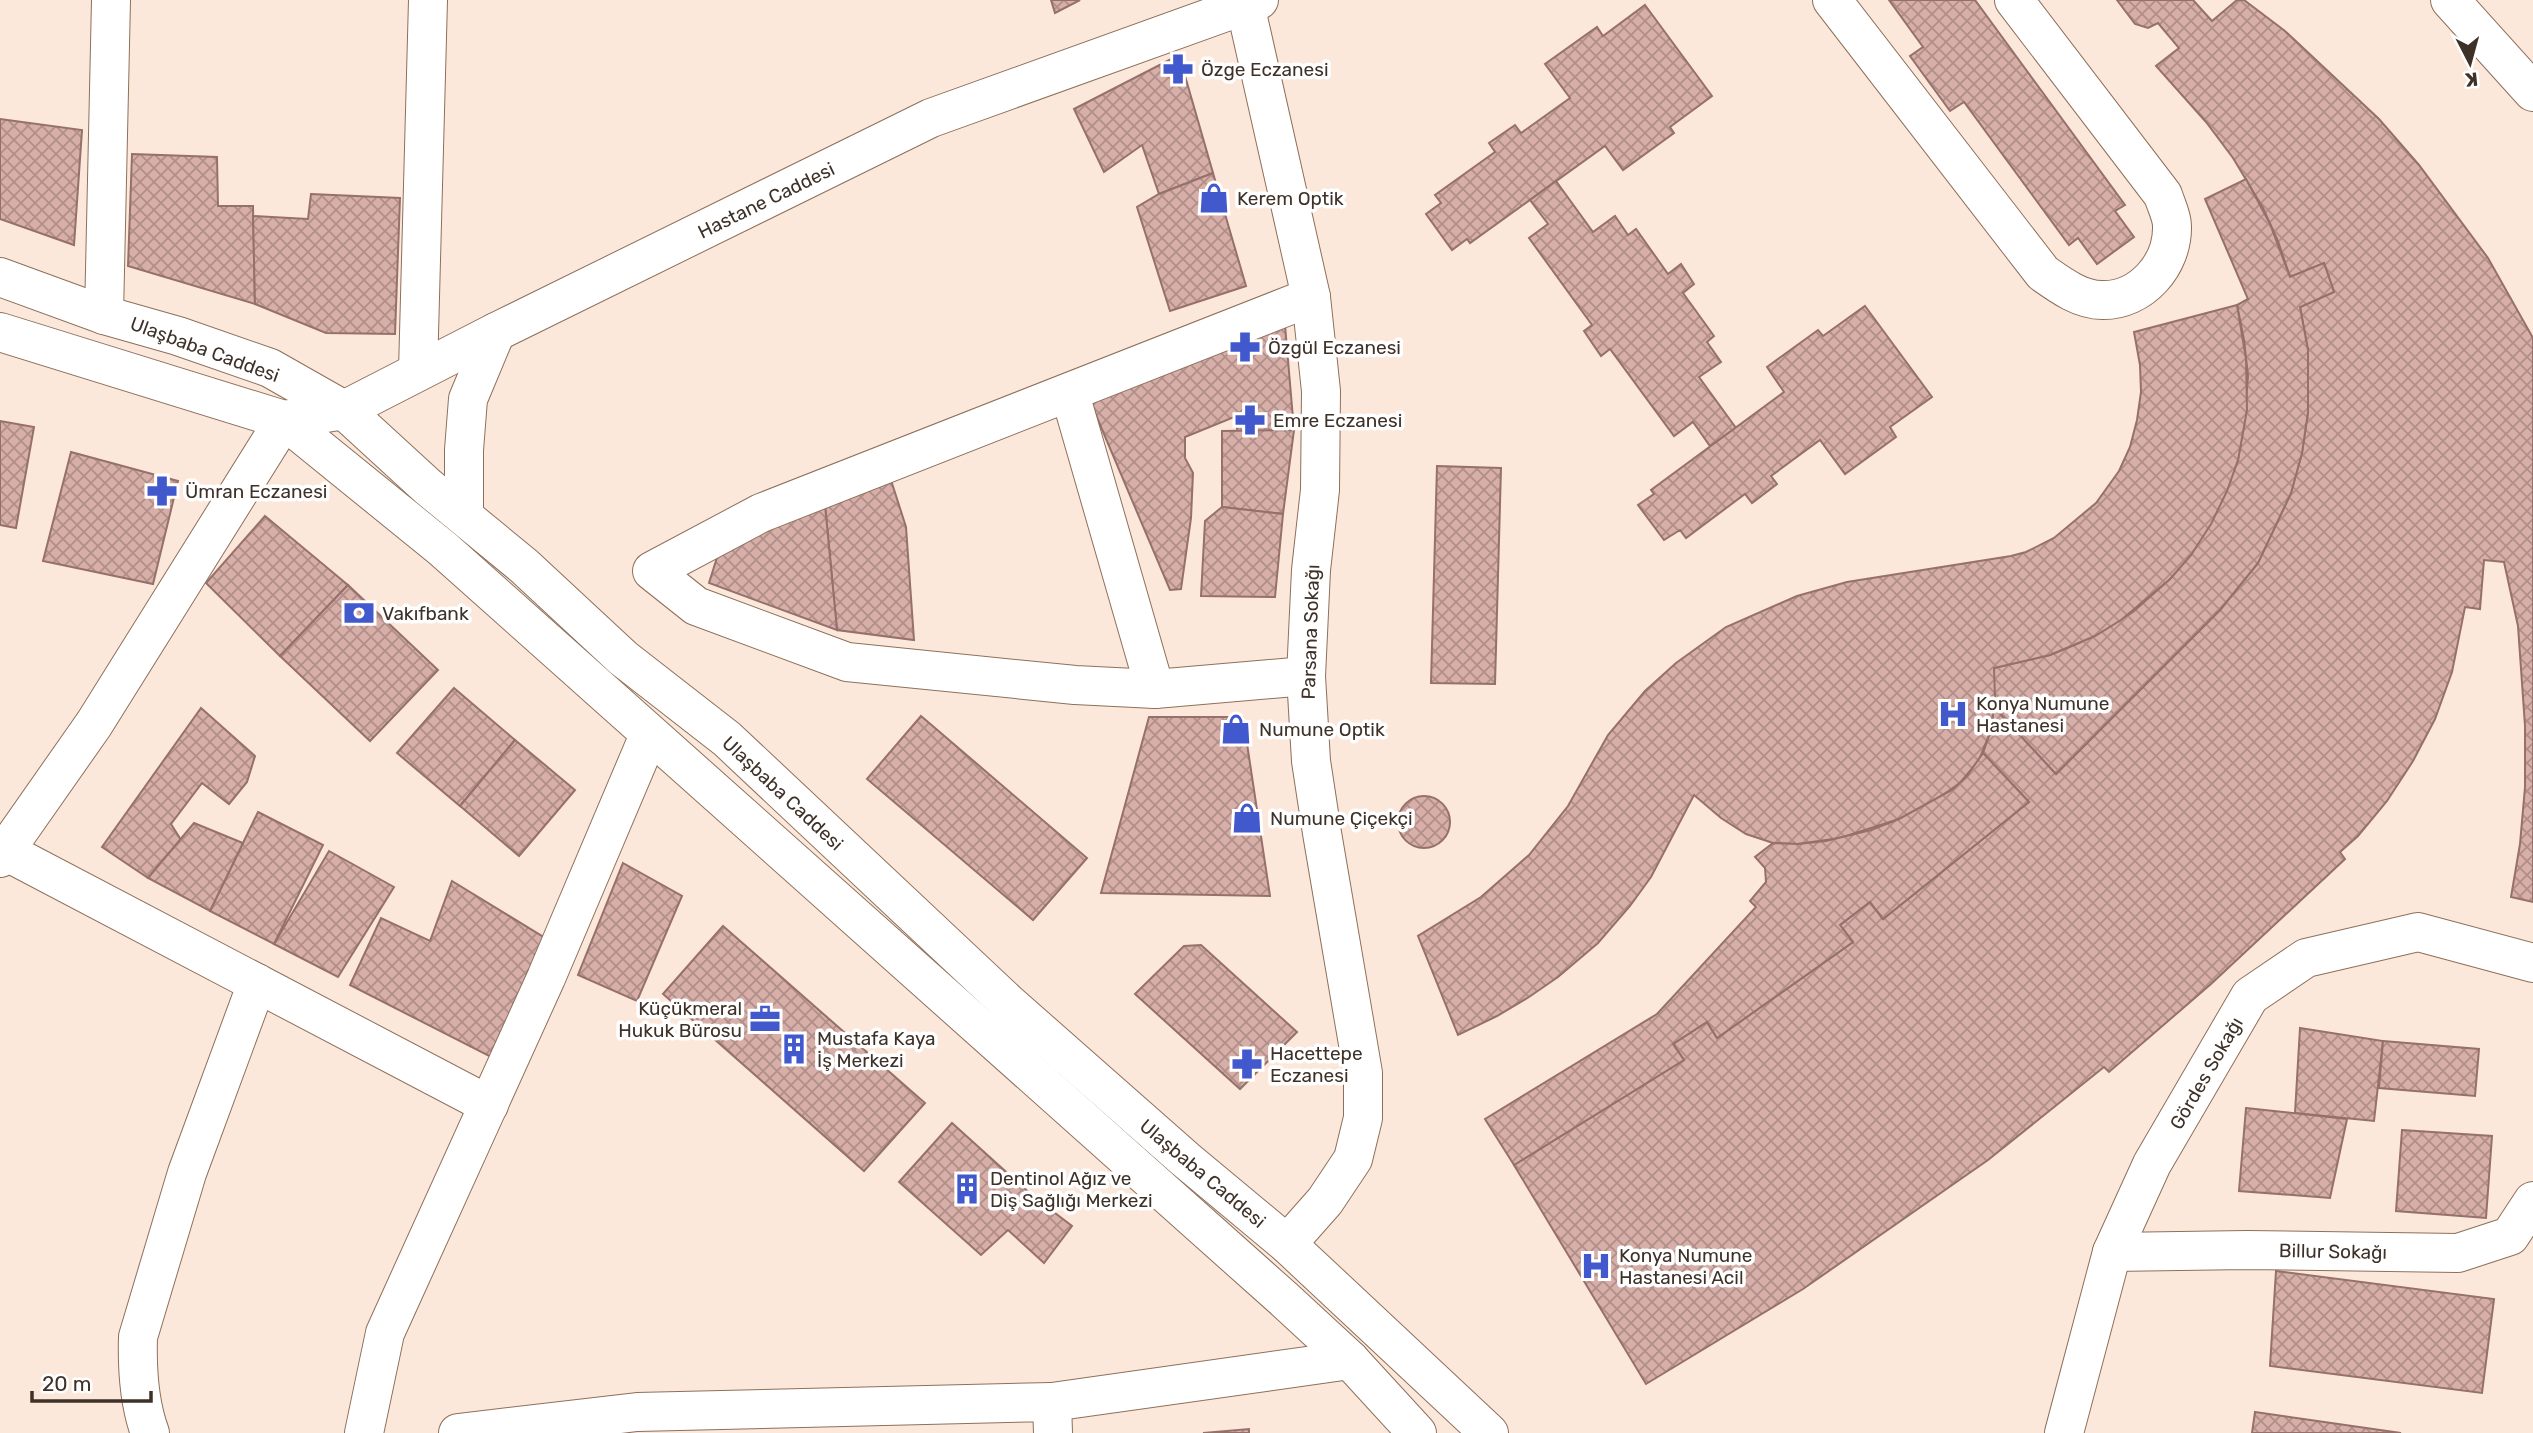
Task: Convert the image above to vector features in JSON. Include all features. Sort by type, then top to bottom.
[{"type":"street","points":[[104,315],[111,0]]},
{"type":"street","points":[[418,371],[428,0]]},
{"type":"street","points":[[1832,0],[2043,273],[2070,292],[2101,300],[2131,295],[2156,275],[2169,251],[2172,225],[2163,195],[2014,0]]},
{"type":"street","points":[[2450,0],[2533,92]]},
{"type":"street","name":"Hastane Caddesi","points":[[284,420],[344,410],[496,332],[931,118],[1249,1]]},
{"type":"street","name":"Parsana Sokağı","points":[[1249,1],[1311,297],[1321,391],[1320,491],[1311,570],[1306,676],[1311,761],[1363,1073],[1363,1118],[1353,1159],[1325,1201],[1287,1244]]},
{"type":"street","name":"Ulaşbaba Caddesi","points":[[0,277],[104,315],[178,336],[270,368],[344,410],[428,487],[524,566],[624,659],[727,739],[1007,1003],[1185,1159],[1287,1244],[1489,1433]]},
{"type":"street","points":[[1306,676],[1155,689],[1075,685],[847,662],[696,606],[652,571],[761,513],[1070,394],[1311,297]]},
{"type":"street","name":"Ulaşbaba Caddesi","points":[[0,332],[284,420],[443,550],[1275,1291],[1350,1360],[1417,1433]]},
{"type":"street","points":[[464,516],[464,450],[468,399],[496,332]]},
{"type":"street","points":[[1070,394],[1155,689]]},
{"type":"street","points":[[284,420],[94,724],[2,854],[257,983],[489,1105]]},
{"type":"street","points":[[364,1433],[386,1333],[546,978],[649,735]]},
{"type":"street","name":"Gördes Sokağı","points":[[2064,1433],[2112,1252],[2152,1164],[2250,996],[2306,958],[2417,932],[2533,962]]},
{"type":"street","points":[[150,1433],[145,1418],[137,1363],[138,1337],[187,1173],[257,983]]},
{"type":"street","name":"Billur Sokağı","points":[[2112,1252],[2247,1250],[2458,1253],[2511,1236],[2533,1201]]},
{"type":"street","points":[[458,1433],[637,1412],[1053,1418],[1350,1360]]},
{"type":"building","points":[[1051,0],[1080,0],[1055,13]]},
{"type":"building","points":[[1889,0],[1975,0],[2125,205],[2115,211],[2134,237],[2097,264],[2078,238],[2069,245],[1964,102],[1950,111],[1910,56],[1923,47]]},
{"type":"building","points":[[2117,0],[2193,0],[2212,21],[2237,0],[2244,0],[2285,31],[2379,119],[2419,165],[2488,258],[2533,338],[2533,902],[2511,897],[2520,844],[2525,787],[2525,726],[2518,626],[2504,562],[2484,560],[2480,609],[2465,607],[2452,672],[2435,719],[2413,761],[2387,801],[2358,836],[2340,852],[2345,859],[2211,984],[2109,1072],[2104,1067],[1988,1160],[1803,1289],[1646,1384],[1514,1165],[1684,1060],[1673,1044],[1707,1022],[1717,1038],[1853,942],[1840,925],[1870,902],[1883,919],[2029,802],[1983,753],[1991,730],[1994,707],[2056,774],[2220,610],[2258,563],[2291,493],[2302,453],[2308,412],[2308,350],[2300,307],[2334,292],[2324,263],[2290,277],[2263,208],[2233,158],[2206,122],[2156,66],[2179,48],[2158,23],[2148,28],[2135,24]]},
{"type":"building","points":[[1645,5],[1712,96],[1670,127],[1674,133],[1623,170],[1605,146],[1470,243],[1467,239],[1452,250],[1426,214],[1441,203],[1435,195],[1495,152],[1489,143],[1515,125],[1521,133],[1570,98],[1545,64],[1597,27],[1603,36]]},
{"type":"building","points":[[1179,55],[1213,173],[1159,194],[1142,145],[1104,172],[1074,109]]},
{"type":"building","points":[[0,119],[82,130],[74,245],[0,219]]},
{"type":"building","points":[[132,154],[217,157],[218,206],[253,206],[255,304],[128,266]]},
{"type":"building","points":[[1213,173],[1246,286],[1170,311],[1137,207],[1159,194]]},
{"type":"building","points":[[2246,179],[2270,224],[2290,277],[2324,263],[2334,292],[2300,307],[2308,350],[2308,412],[2302,453],[2291,493],[2258,563],[2220,610],[2056,774],[1994,707],[1994,668],[2050,655],[2079,643],[2133,612],[2170,579],[2191,555],[2219,507],[2238,460],[2244,425],[2248,376],[2237,305],[2248,299],[2205,199]]},
{"type":"building","points":[[1556,181],[1593,232],[1615,216],[1628,235],[1636,229],[1668,274],[1681,264],[1694,284],[1683,293],[1714,336],[1707,342],[1721,362],[1699,377],[1736,428],[1710,446],[1693,422],[1674,436],[1610,349],[1601,356],[1584,331],[1592,325],[1529,238],[1548,224],[1530,200]]},
{"type":"building","points":[[311,194],[400,198],[395,334],[326,333],[255,304],[253,216],[308,219]]},
{"type":"building","points":[[2237,305],[2246,359],[2247,410],[2238,460],[2211,524],[2191,555],[2170,579],[2121,620],[2095,636],[2050,655],[1994,668],[1995,697],[1991,730],[1979,760],[1960,783],[1925,807],[1899,819],[1840,838],[1798,844],[1773,843],[1746,834],[1721,818],[1694,795],[1651,877],[1598,943],[1558,977],[1529,997],[1458,1035],[1418,936],[1481,897],[1529,855],[1568,806],[1608,735],[1645,691],[1676,663],[1726,627],[1797,596],[1847,582],[2011,556],[2026,552],[2054,538],[2096,503],[2119,471],[2130,447],[2141,392],[2140,365],[2134,332]]},
{"type":"building","points":[[1865,306],[1932,397],[1890,427],[1896,437],[1845,474],[1820,440],[1771,476],[1777,484],[1752,503],[1745,494],[1686,538],[1680,530],[1664,540],[1638,505],[1654,494],[1651,490],[1784,392],[1767,367],[1818,330],[1823,336]]},
{"type":"building","points":[[1285,325],[1294,430],[1238,432],[1234,417],[1185,437],[1185,458],[1193,473],[1191,518],[1181,589],[1170,590],[1090,401]]},
{"type":"building","points":[[0,421],[34,427],[16,528],[0,525]]},
{"type":"building","points":[[1294,430],[1283,514],[1222,507],[1222,431]]},
{"type":"building","points":[[71,452],[178,481],[153,584],[43,561]]},
{"type":"building","points":[[1437,466],[1501,468],[1495,684],[1431,683]]},
{"type":"building","points":[[890,477],[906,527],[914,640],[837,630],[825,505]]},
{"type":"building","points":[[825,505],[837,630],[709,583],[720,548]]},
{"type":"building","points":[[1222,507],[1283,514],[1275,597],[1201,596],[1205,521]]},
{"type":"building","points":[[265,516],[348,585],[280,656],[206,583]]},
{"type":"building","points":[[348,585],[438,670],[370,741],[280,656]]},
{"type":"building","points":[[454,688],[515,740],[460,806],[397,753]]},
{"type":"building","points":[[201,708],[255,756],[247,782],[229,804],[202,783],[171,824],[181,840],[148,878],[102,847]]},
{"type":"building","points":[[921,716],[1087,858],[1033,920],[867,779]]},
{"type":"building","points":[[1149,717],[1243,717],[1270,896],[1101,893]]},
{"type":"building","points":[[515,740],[575,790],[519,856],[460,806]]},
{"type":"building","points":[[1983,753],[2029,802],[1883,919],[1870,902],[1840,925],[1853,942],[1717,1038],[1707,1022],[1673,1044],[1684,1060],[1514,1165],[1485,1119],[1657,1014],[1756,907],[1750,901],[1766,882],[1765,868],[1755,857],[1773,843],[1826,841],[1871,830],[1899,819],[1952,790],[1967,776]]},
{"type":"building","points":[[1424,796],[1434,798],[1442,804],[1448,812],[1448,832],[1442,840],[1434,846],[1424,848],[1414,846],[1406,840],[1400,832],[1398,822],[1400,812],[1406,804],[1414,798]]},
{"type":"building","points":[[258,812],[323,845],[274,944],[210,911]]},
{"type":"building","points":[[194,823],[243,843],[210,911],[148,878]]},
{"type":"building","points":[[329,851],[394,887],[338,977],[274,944]]},
{"type":"building","points":[[623,863],[682,896],[637,1001],[578,975]]},
{"type":"building","points":[[452,881],[550,941],[495,1059],[350,985],[381,918],[430,941]]},
{"type":"building","name":"Mustafa Kaya İş Merkezi","points":[[723,926],[925,1103],[864,1171],[663,994]]},
{"type":"building","points":[[1201,945],[1297,1032],[1240,1089],[1135,994],[1184,946]]},
{"type":"building","points":[[2300,1028],[2383,1041],[2374,1121],[2295,1113]]},
{"type":"building","points":[[2383,1041],[2479,1049],[2475,1096],[2379,1088]]},
{"type":"building","points":[[2246,1108],[2347,1119],[2330,1198],[2239,1191]]},
{"type":"building","name":"Dentinol Ağız ve Diş Sağlığı Merkezi","points":[[952,1123],[1034,1197],[1072,1226],[1044,1263],[1008,1230],[981,1255],[899,1182]]},
{"type":"building","points":[[2402,1130],[2492,1136],[2486,1218],[2396,1211]]},
{"type":"building","points":[[2276,1271],[2494,1299],[2482,1393],[2270,1366]]},
{"type":"building","points":[[2255,1412],[2401,1433],[2252,1433]]},
{"type":"building","points":[[1249,1429],[1249,1433],[1203,1433]]},
{"type":"place","name":"Özge Eczanesi","points":[[1178,69]]},
{"type":"place","name":"Kerem Optik","points":[[1214,198]]},
{"type":"place","name":"Özgül Eczanesi","points":[[1245,347]]},
{"type":"place","name":"Emre Eczanesi","points":[[1250,420]]},
{"type":"place","name":"Ümran Eczanesi","points":[[162,491]]},
{"type":"place","name":"Vakıfbank","points":[[359,613]]},
{"type":"place","name":"Konya Numune Hastanesi","points":[[1953,714]]},
{"type":"place","name":"Numune Optik","points":[[1236,729]]},
{"type":"place","name":"Numune Çiçekçi","points":[[1247,818]]},
{"type":"place","name":"Küçükmeral Hukuk Bürosu","points":[[765,1019]]},
{"type":"place","name":"Mustafa Kaya İş Merkezi","points":[[794,1049]]},
{"type":"place","name":"Hacettepe Eczanesi","points":[[1247,1064]]},
{"type":"place","name":"Dentinol Ağız ve Diş Sağlığı Merkezi","points":[[967,1189]]},
{"type":"place","name":"Konya Numune Hastanesi Acil","points":[[1596,1266]]}]
